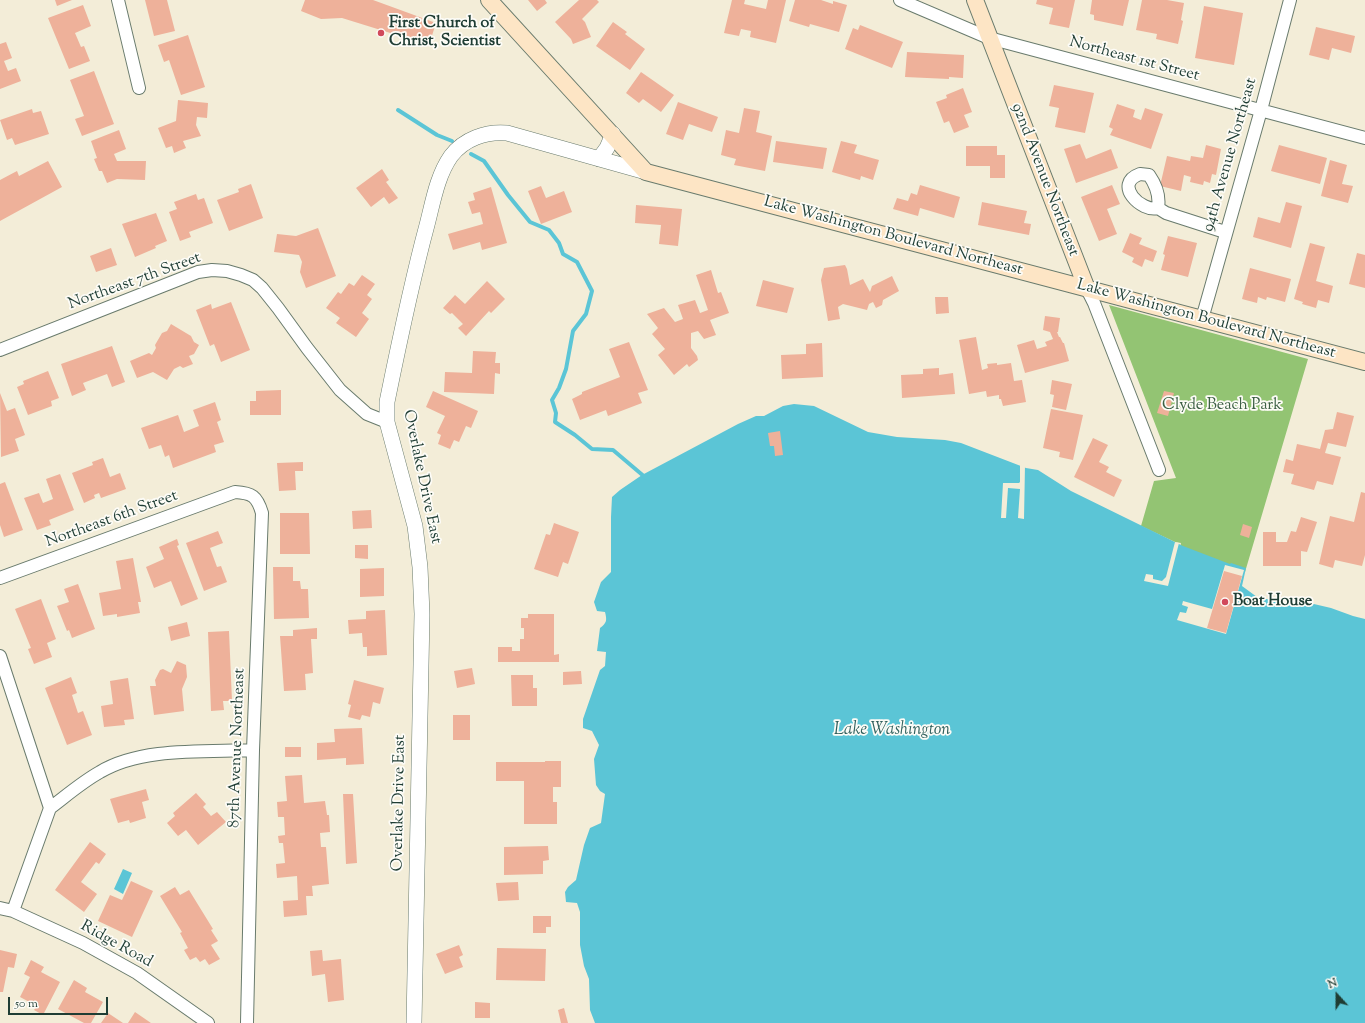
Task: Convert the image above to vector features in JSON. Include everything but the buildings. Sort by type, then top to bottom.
[{"type":"main road","points":[[489,0],[613,134],[646,172]]},
{"type":"main road","name":"92nd Avenue Northeast","points":[[975,0],[1087,289]]},
{"type":"main road","name":"Lake Washington Boulevard Northeast","points":[[646,172],[1365,362]]},
{"type":"street","points":[[118,0],[139,88]]},
{"type":"street","name":"Northeast 1st Street","points":[[900,0],[989,38],[1365,138]]},
{"type":"street","name":"94th Avenue Northeast","points":[[1202,319],[1225,232],[1261,110],[1290,0]]},
{"type":"street","name":"Overlake Drive East","points":[[414,1023],[422,614],[420,567],[415,526],[387,422],[387,402],[415,270],[437,188],[443,171],[452,156],[464,144],[488,133],[497,132],[507,132],[646,172]]},
{"type":"street","points":[[599,159],[607,148],[613,134]]},
{"type":"street","points":[[1158,208],[1166,213],[1225,232]]},
{"type":"street","name":"Northeast 7th Street","points":[[0,350],[198,272],[212,270],[227,271],[253,280],[262,288],[340,390],[367,414],[387,422]]},
{"type":"street","name":"92nd Avenue Northeast","points":[[1087,289],[1094,303],[1159,470]]},
{"type":"street","name":"Northeast 6th Street","points":[[0,578],[235,492]]},
{"type":"street","name":"87th Avenue Northeast","points":[[235,492],[243,492],[252,495],[259,502],[262,513],[253,750],[247,1023]]},
{"type":"street","points":[[0,656],[50,808]]},
{"type":"street","points":[[13,911],[50,808],[100,772],[120,762],[141,756],[253,750]]},
{"type":"street","name":"Ridge Road","points":[[0,908],[13,911],[83,943],[137,973],[208,1023]]},
{"type":"green space","name":"Clyde Beach Park","points":[[1109,305],[1308,359],[1245,572],[1180,548],[1181,543],[1175,542],[1141,526],[1154,481],[1176,478]]},
{"type":"water","name":"Lake Washington","points":[[794,404],[814,406],[868,432],[897,437],[945,440],[961,443],[1026,468],[1038,470],[1071,491],[1183,546],[1230,564],[1231,563],[1246,568],[1242,586],[1257,597],[1290,604],[1301,601],[1331,608],[1365,619],[1365,1023],[595,1023],[590,1010],[589,979],[584,966],[580,945],[580,912],[577,903],[566,902],[565,892],[576,880],[584,845],[590,828],[601,823],[605,794],[600,791],[596,785],[594,759],[599,745],[592,731],[583,728],[583,719],[600,670],[605,666],[606,652],[597,651],[600,628],[605,623],[606,615],[605,612],[597,611],[594,602],[601,582],[611,572],[612,497],[642,475],[738,424],[756,416],[764,416],[783,406]]},
{"type":"water","points":[[123,869],[132,873],[123,894],[114,889]]},
{"type":"pier","points":[[1020,464],[1025,465],[1024,519],[1018,518],[1020,489],[1008,488],[1006,518],[1001,518],[1003,483],[1020,482]]},
{"type":"pier","points":[[1175,542],[1179,543],[1168,586],[1144,581],[1146,574],[1153,575],[1153,579],[1162,581],[1166,577]]},
{"type":"pier","name":"Boat House","points":[[1225,565],[1244,570],[1226,634],[1177,620],[1180,612],[1186,613],[1188,607],[1182,605],[1183,601],[1212,609]]},
{"type":"waterway","points":[[398,110],[437,135],[452,141]]},
{"type":"waterway","points":[[471,154],[484,161],[508,195],[530,222],[549,230],[559,243],[563,254],[577,262],[592,291],[586,314],[573,331],[566,369],[559,388],[552,400],[556,413],[555,422],[575,435],[592,449],[613,450],[646,478]]},
{"type":"place","name":"First Church of Christ, Scientist","points":[[381,33]]},
{"type":"place","name":"Boat House","points":[[1225,602]]}]
